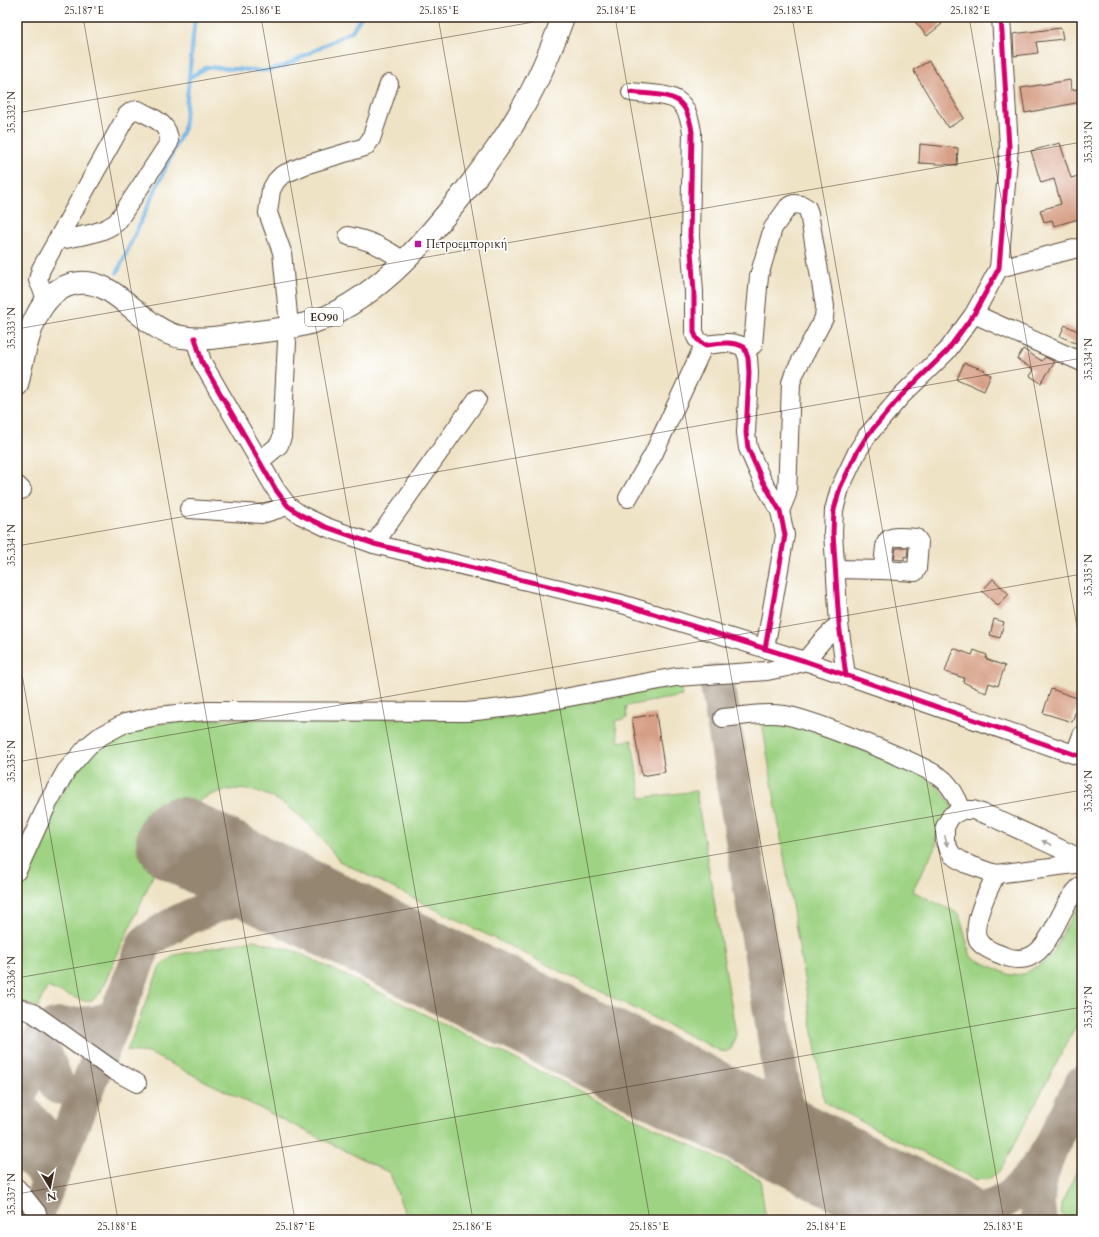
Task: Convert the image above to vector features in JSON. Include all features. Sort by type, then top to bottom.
[{"type":"main road","name":"ΕΟ90","points":[[17,385],[35,323],[47,300],[57,291],[70,284],[82,282],[98,285],[123,301],[159,330],[177,336],[195,338],[268,330],[318,320],[359,298],[403,261],[450,211],[508,132],[534,87],[563,17]]},
{"type":"street","points":[[846,676],[839,624],[833,533],[834,510],[840,488],[857,452],[880,420],[901,396],[947,351],[974,314],[999,268],[1009,147],[1001,17]]},
{"type":"street","points":[[288,315],[282,252],[268,213],[271,190],[276,181],[282,175],[306,165],[365,147],[371,139],[389,84]]},
{"type":"street","points":[[631,92],[670,97],[678,100],[686,108],[690,117],[692,132],[690,237],[694,292],[694,332],[696,340],[704,345],[736,342],[746,350],[749,373],[746,433],[748,448],[762,480],[780,511],[785,535],[765,649]]},
{"type":"street","points":[[47,300],[38,280],[41,269],[56,241],[127,115],[132,111],[138,110],[164,124],[168,130],[169,143],[117,222],[110,228],[56,241]]},
{"type":"street","points":[[746,350],[753,345],[759,276],[772,228],[788,207],[794,204],[802,205],[807,208],[809,213],[825,306],[824,318],[794,374],[791,383],[787,494],[780,511]]},
{"type":"street","points":[[348,236],[376,243],[389,250],[403,261]]},
{"type":"street","points":[[999,268],[1082,247]]},
{"type":"street","points":[[974,314],[1082,362]]},
{"type":"street","points":[[195,338],[202,362],[288,506],[326,527],[374,544],[622,604],[805,661],[1078,756],[1082,735]]},
{"type":"street","points":[[260,461],[279,445],[282,437],[287,342]]},
{"type":"street","points":[[628,498],[653,455],[704,345]]},
{"type":"street","points":[[374,544],[477,399]]},
{"type":"street","points":[[189,509],[262,514],[288,506]]},
{"type":"street","points":[[836,569],[883,570]]},
{"type":"street","points":[[17,871],[48,803],[66,771],[88,746],[99,737],[112,729],[138,719],[178,713],[207,711],[467,712],[521,706],[676,677],[767,671],[787,667],[805,661],[820,642],[839,624]]},
{"type":"street","points":[[723,718],[768,713],[786,715],[813,724],[918,765],[945,780],[956,796],[962,810]]},
{"type":"street","points":[[1082,859],[990,816],[973,810],[962,810],[951,816],[945,827],[945,842],[952,855],[967,864],[996,874],[1082,863]]},
{"type":"street","points":[[996,874],[983,901],[977,920],[977,936],[980,944],[988,950],[1014,959],[1027,959],[1036,954],[1048,941],[1057,920],[1077,889],[1082,885]]},
{"type":"street","points":[[17,1007],[33,1012],[113,1070],[137,1083]]},
{"type":"street","points":[[17,1188],[37,1213]]},
{"type":"green space","points":[[680,684],[682,696],[626,706],[627,718],[615,721],[619,742],[632,740],[641,798],[696,791],[736,1034],[731,1049],[725,1052],[720,1051],[339,861],[318,834],[306,821],[292,810],[278,800],[262,793],[246,790],[228,790],[211,795],[197,803],[183,817],[163,854],[100,993],[93,1000],[84,1001],[47,987],[38,1007],[17,1001],[17,894],[50,815],[70,780],[87,757],[106,741],[124,731],[179,720],[330,718],[476,719],[508,717]]},
{"type":"green space","points":[[786,721],[921,773],[941,790],[952,807],[936,838],[936,846],[912,891],[959,914],[971,957],[1010,975],[1024,974],[1041,964],[1053,954],[1063,932],[1082,901],[1082,1014],[1001,1170],[987,1180],[974,1179],[827,1104],[824,1100],[762,722]]},
{"type":"green space","points":[[253,940],[295,951],[760,1179],[766,1220],[407,1220],[390,1173],[149,1053],[127,1051],[160,966],[175,955]]},
{"type":"green space","points":[[1082,1160],[1082,1220],[1064,1220],[1061,1211],[1061,1204]]},
{"type":"building","points":[[911,17],[936,17],[942,24],[927,36]]},
{"type":"building","points":[[1061,28],[1063,39],[1036,42],[1038,53],[1014,56],[1013,34]]},
{"type":"building","points":[[929,61],[964,118],[948,128],[913,70]]},
{"type":"building","points":[[1070,80],[1071,90],[1079,89],[1081,102],[1025,113],[1021,88]]},
{"type":"building","points":[[1060,143],[1071,178],[1082,175],[1082,218],[1054,226],[1052,220],[1044,222],[1040,210],[1061,204],[1054,179],[1041,183],[1031,151]]},
{"type":"building","points":[[920,144],[958,148],[957,165],[919,163]]},
{"type":"building","points":[[1065,325],[1082,333],[1082,346],[1060,336]]},
{"type":"building","points":[[1023,349],[1042,361],[1045,357],[1055,362],[1041,383],[1030,376],[1034,370],[1017,359]]},
{"type":"building","points":[[964,363],[985,370],[984,372],[991,375],[984,391],[957,379]]},
{"type":"building","points":[[896,548],[908,548],[907,557],[904,556],[904,560],[894,559]]},
{"type":"building","points":[[993,579],[1009,594],[998,606],[982,591]]},
{"type":"building","points":[[994,619],[1004,622],[1000,638],[990,635]]},
{"type":"building","points":[[953,648],[972,655],[974,650],[987,655],[986,659],[1005,666],[998,686],[989,683],[986,693],[963,682],[964,678],[945,672]]},
{"type":"building","points":[[1051,689],[1080,699],[1072,722],[1043,713]]},
{"type":"building","points":[[656,714],[665,772],[642,776],[632,718]]},
{"type":"waterway","points":[[117,273],[184,128],[195,17]]},
{"type":"waterway","points":[[189,78],[207,67],[265,71],[285,66],[352,31],[361,17]]},
{"type":"taxiway","points":[[717,681],[784,1095],[791,1118],[799,1134],[804,1141],[830,1162]]},
{"type":"taxiway","points":[[34,1220],[145,943],[169,927],[197,913],[227,902],[260,895],[292,896]]},
{"type":"taxiway","points":[[17,1103],[34,1053],[49,1029],[64,1025],[96,1023],[115,1016]]},
{"type":"taxiway","points":[[40,1041],[58,1087]]},
{"type":"taxiway","points":[[1050,1149],[1082,1083]]},
{"type":"taxiway","points":[[17,1104],[53,1144],[59,1155]]},
{"type":"taxiway","points":[[17,1148],[41,1168],[49,1182]]},
{"type":"taxiway","points":[[923,1208],[947,1211],[967,1211],[984,1209],[998,1204],[1011,1196],[1024,1184],[1050,1149],[1039,1184],[1037,1202],[1040,1220]]},
{"type":"runway","points":[[179,840],[948,1220]]},
{"type":"cycle path","points":[[846,676],[839,624],[833,533],[834,510],[840,488],[857,452],[867,436],[901,396],[947,351],[974,314],[999,268],[1009,147],[1001,17]]},
{"type":"cycle path","points":[[631,92],[673,98],[680,102],[689,118],[692,132],[690,237],[694,292],[694,332],[697,339],[704,345],[729,343],[744,347],[748,358],[749,373],[746,433],[748,448],[762,480],[780,511],[785,535],[765,649]]},
{"type":"cycle path","points":[[195,338],[202,362],[276,490],[288,506],[301,515],[326,527],[374,544],[622,604],[805,661],[1082,757]]},
{"type":"place","name":"Πετροεμπορική","points":[[418,244]]}]
